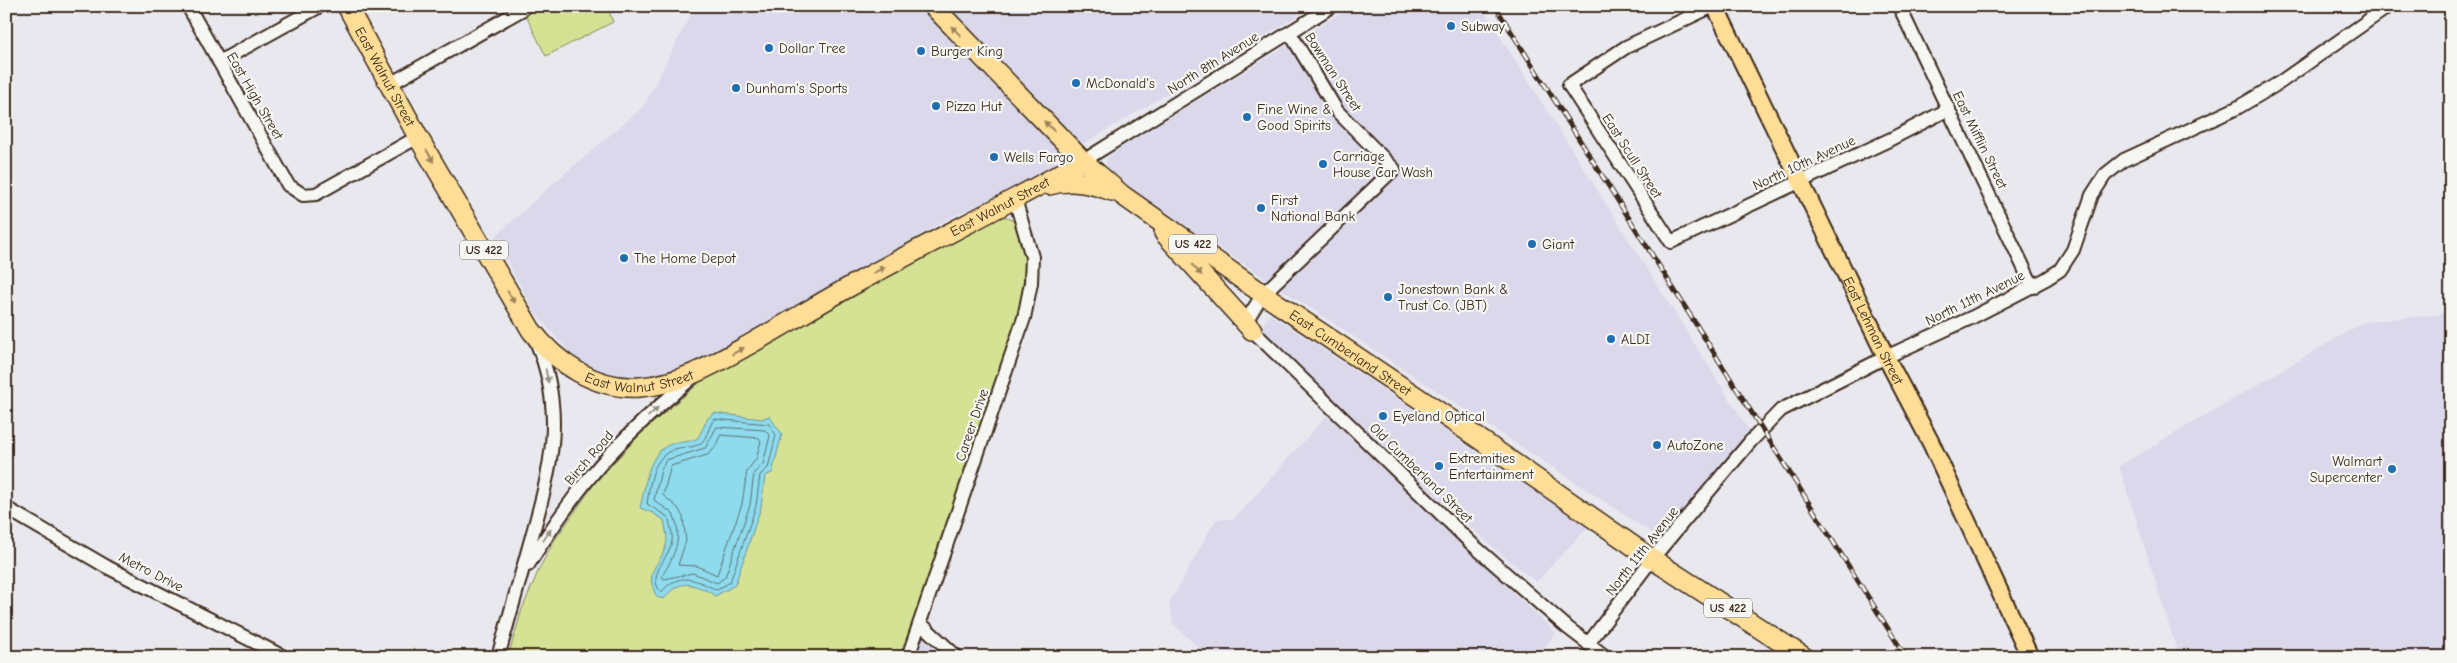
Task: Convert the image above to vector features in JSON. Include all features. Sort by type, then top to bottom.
[{"type":"highway","name":"East Walnut Street","points":[[348,6],[418,137],[531,330],[544,347],[564,364],[587,376],[604,382],[638,388],[662,385],[696,375],[861,280],[1036,188],[1083,161]]},
{"type":"highway","name":"East Cumberland Street","points":[[933,6],[1083,161],[1122,195],[1263,294],[1475,436],[1652,559],[1804,657]]},
{"type":"highway","name":"US 422","points":[[1036,188],[1071,181],[1092,184],[1122,195]]},
{"type":"highway","points":[[1141,208],[1252,330]]},
{"type":"main road","name":"East Lehman Street","points":[[1714,6],[1886,357],[1931,443],[2030,657]]},
{"type":"street","name":"East High Street","points":[[188,6],[288,185],[303,195],[316,194],[418,137]]},
{"type":"street","points":[[219,62],[320,6]]},
{"type":"street","name":"North 8th Avenue","points":[[1083,161],[1332,6]]},
{"type":"street","name":"East Scull Street","points":[[1671,242],[1569,85],[1626,47],[1714,6]]},
{"type":"street","name":"East Mifflin Street","points":[[1899,6],[2034,286]]},
{"type":"street","name":"North 11th Avenue","points":[[1588,644],[1652,559],[1750,442],[1781,410],[2034,286],[2060,270],[2073,250],[2092,195],[2105,175],[2124,160],[2237,108],[2279,82],[2389,6]]},
{"type":"street","points":[[390,84],[523,10]]},
{"type":"street","name":"Bowman Street","points":[[1263,294],[1394,169],[1337,111],[1290,33]]},
{"type":"street","name":"North 10th Avenue","points":[[1671,242],[1949,109]]},
{"type":"street","name":"Career Drive","points":[[908,657],[1024,318],[1031,283],[1032,257],[1014,199]]},
{"type":"street","points":[[1252,330],[1248,318],[1263,294]]},
{"type":"street","name":"Birch Road","points":[[498,657],[550,473],[554,441],[553,411],[545,362],[531,330]]},
{"type":"street","name":"Old Cumberland Street","points":[[1252,330],[1473,545],[1588,644],[1606,657]]},
{"type":"street","name":"Birch Road","points":[[521,576],[558,518],[590,476],[636,428],[696,375]]},
{"type":"street","name":"Metro Drive","points":[[6,508],[107,566],[284,657]]},
{"type":"street","points":[[920,623],[957,657]]},
{"type":"shaded area","points":[[700,6],[917,6],[1054,146],[1059,156],[1059,162],[1053,169],[946,220],[696,364],[656,378],[628,379],[587,367],[570,353],[536,314],[494,238],[549,187],[643,107],[691,14]]},
{"type":"shaded area","points":[[948,6],[1314,6],[1085,143],[1080,143]]},
{"type":"shaded area","points":[[1352,6],[1481,6],[1749,430],[1666,535],[1658,537],[1148,201],[1108,168],[1106,162],[1108,156],[1118,149]]},
{"type":"shaded area","points":[[2451,313],[2451,657],[2179,657],[2119,466],[2364,322]]},
{"type":"shaded area","points":[[1270,314],[1528,486],[1587,528],[1536,582],[1496,550],[1338,408],[1265,332],[1263,325]]},
{"type":"shaded area","points":[[1327,415],[1556,633],[1536,657],[1208,657],[1173,624],[1169,604],[1216,519],[1234,519]]},
{"type":"shaded area","points":[[922,637],[944,657],[916,657]]},
{"type":"green space","points":[[521,6],[607,6],[613,22],[546,56]]},
{"type":"green space","points":[[1002,216],[1012,220],[1019,229],[1023,241],[1024,270],[1020,308],[901,657],[508,657],[522,609],[540,567],[554,541],[595,483],[642,432],[705,378],[943,242]]},
{"type":"water","points":[[714,413],[762,419],[769,416],[782,434],[772,473],[765,476],[761,507],[735,585],[715,596],[698,587],[687,584],[673,589],[664,599],[657,597],[651,579],[652,573],[665,548],[667,538],[664,520],[640,508],[649,469],[659,452],[666,447],[698,438],[708,418]]},
{"type":"railway","points":[[1495,6],[1906,657]]},
{"type":"place","name":"Subway","points":[[1451,26]]},
{"type":"place","name":"Dollar Tree","points":[[769,48]]},
{"type":"place","name":"Burger King","points":[[921,51]]},
{"type":"place","name":"McDonald's","points":[[1076,83]]},
{"type":"place","name":"Dunham's Sports","points":[[736,88]]},
{"type":"place","name":"Pizza Hut","points":[[936,106]]},
{"type":"place","name":"Fine Wine & Good Spirits","points":[[1247,117]]},
{"type":"place","name":"Wells Fargo","points":[[994,157]]},
{"type":"place","name":"Carriage House Car Wash","points":[[1323,164]]},
{"type":"place","name":"First National Bank","points":[[1261,208]]},
{"type":"place","name":"Giant","points":[[1532,244]]},
{"type":"place","name":"The Home Depot","points":[[624,258]]},
{"type":"place","name":"Jonestown Bank & Trust Co. (JBT)","points":[[1388,297]]},
{"type":"place","name":"ALDI","points":[[1611,339]]},
{"type":"place","name":"Eyeland Optical","points":[[1383,416]]},
{"type":"place","name":"AutoZone","points":[[1657,445]]},
{"type":"place","name":"Extremities Entertainment","points":[[1439,466]]},
{"type":"place","name":"Walmart Supercenter","points":[[2392,469]]}]
